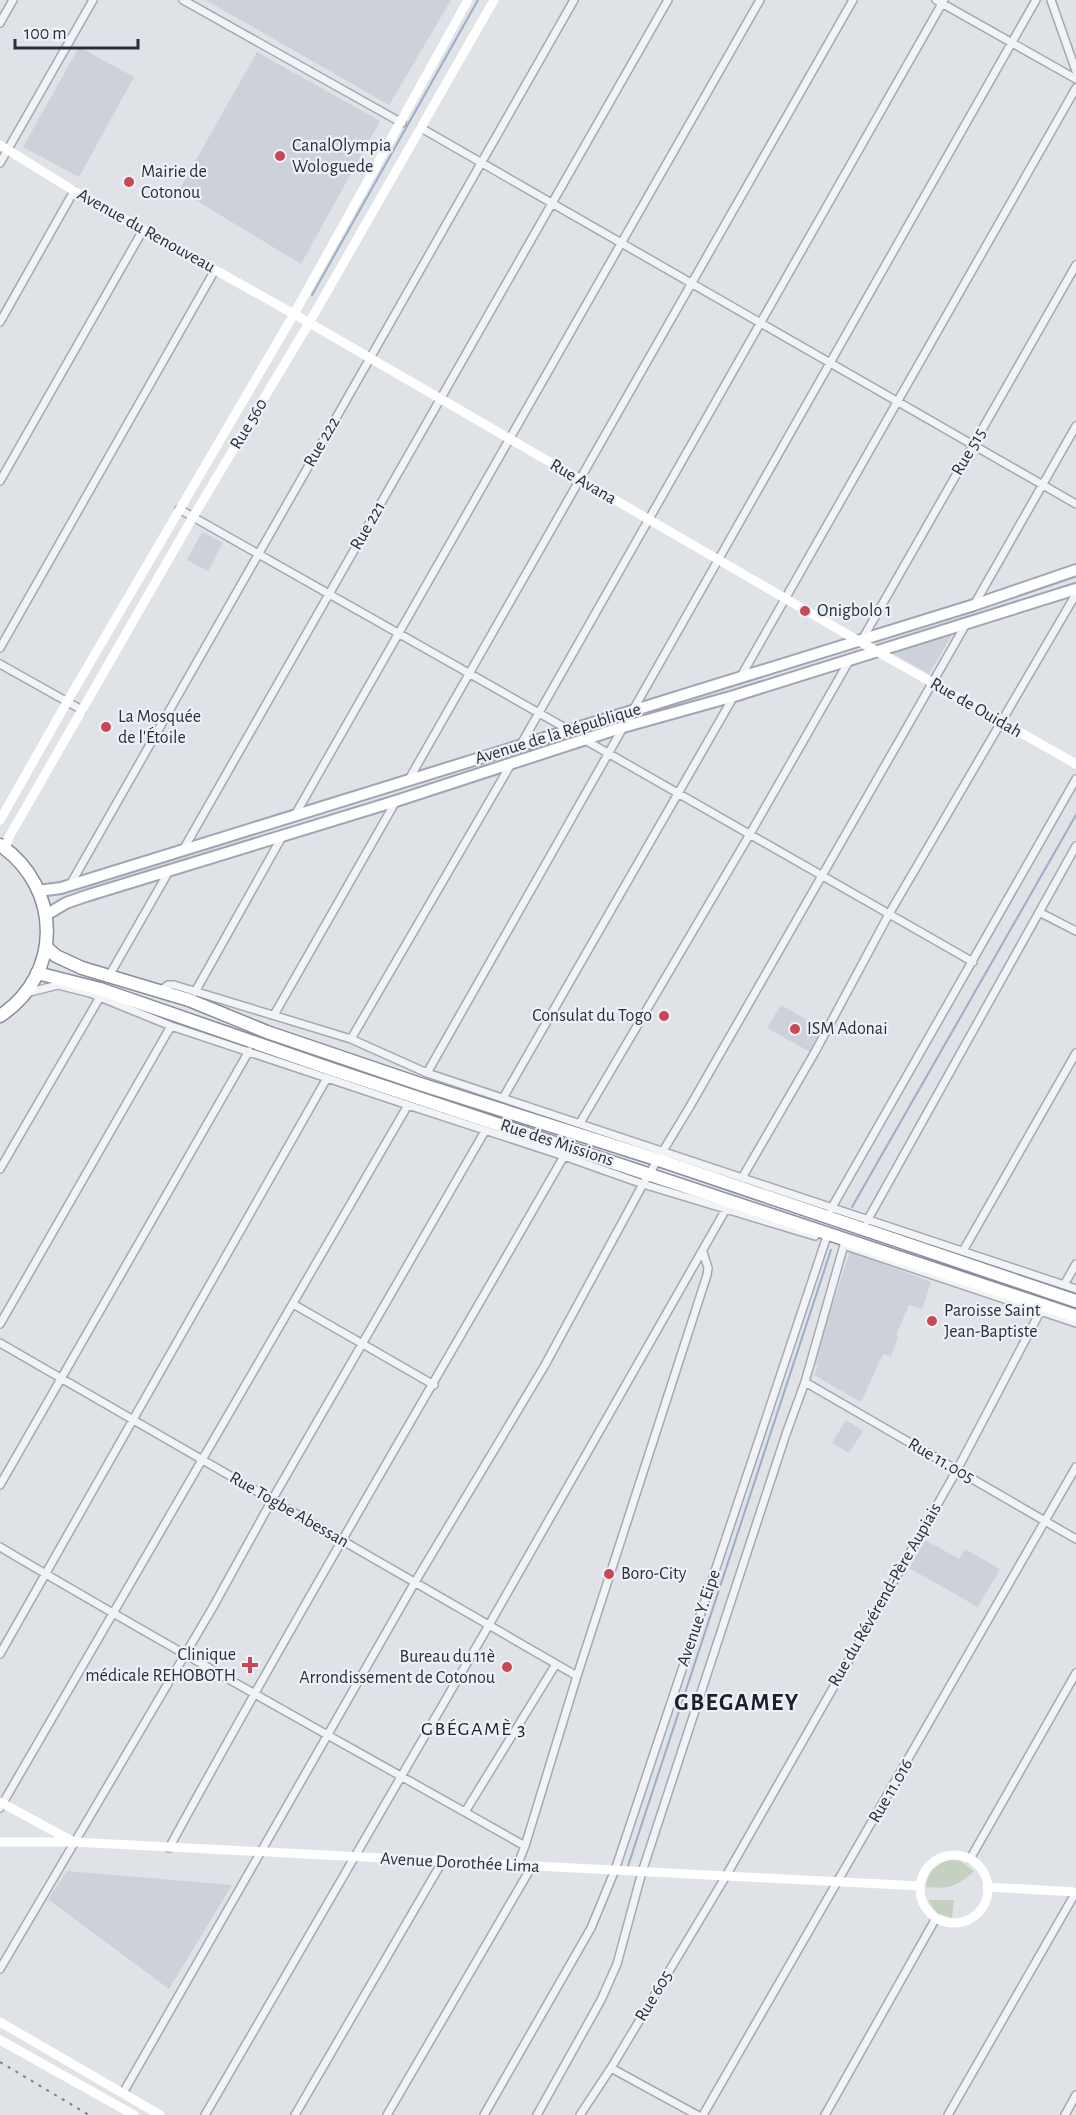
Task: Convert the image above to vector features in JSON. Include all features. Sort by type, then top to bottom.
[{"type":"highway","points":[[0,1016],[26,993],[37,974],[46,947],[46,915],[38,891],[26,869],[2,847]]},
{"type":"highway","name":"Rue des Missions","points":[[46,947],[56,956],[69,962],[189,1000],[267,1032],[376,1069],[660,1156],[1076,1301]]},
{"type":"highway","name":"Rue des Missions","points":[[37,974],[100,989],[647,1179],[1076,1316]]},
{"type":"main road","name":"Rue 560","points":[[0,820],[294,314],[402,123],[468,0]]},
{"type":"main road","name":"Rue 560","points":[[2,847],[193,517],[309,323],[494,0]]},
{"type":"main road","name":"Avenue du Renouveau","points":[[4,147],[74,191],[309,323]]},
{"type":"main road","name":"Rue Avana","points":[[309,323],[785,599],[860,639]]},
{"type":"main road","name":"Avenue de la République","points":[[38,891],[69,885],[408,781],[974,605],[1076,570]]},
{"type":"main road","name":"Avenue de la République","points":[[46,915],[66,903],[169,870],[1076,589]]},
{"type":"main road","name":"Rue de Ouidah","points":[[860,639],[876,651],[1076,764]]},
{"type":"main road","points":[[1,1805],[74,1842]]},
{"type":"main road","name":"Avenue Dorothée Lima","points":[[0,1842],[74,1842],[920,1886]]},
{"type":"main road","points":[[956,1856],[970,1860],[983,1872],[987,1887],[983,1906],[971,1918],[956,1923],[936,1918],[924,1906],[921,1898],[920,1886],[925,1872],[938,1860],[956,1856]]},
{"type":"main road","points":[[987,1887],[1076,1892]]},
{"type":"main road","points":[[0,2022],[160,2115]]},
{"type":"main road","points":[[0,2040],[134,2115]]},
{"type":"street","points":[[0,23],[13,0]]},
{"type":"street","points":[[0,162],[4,147],[93,0]]},
{"type":"street","points":[[183,0],[402,123]]},
{"type":"street","name":"Rue 222","points":[[69,885],[574,0]]},
{"type":"street","name":"Rue 221","points":[[183,850],[668,0]]},
{"type":"street","points":[[296,815],[760,0]]},
{"type":"street","points":[[408,781],[853,0]]},
{"type":"street","points":[[426,1073],[1036,0]]},
{"type":"street","points":[[1051,0],[1076,71]]},
{"type":"street","points":[[520,746],[941,1],[1076,79]]},
{"type":"street","points":[[740,678],[1076,88]]},
{"type":"street","points":[[421,128],[1076,504]]},
{"type":"street","points":[[0,322],[74,191]]},
{"type":"street","points":[[0,481],[143,230]]},
{"type":"street","name":"Rue 515","points":[[860,639],[1076,265]]},
{"type":"street","points":[[0,648],[215,270]]},
{"type":"street","points":[[974,605],[1076,426]]},
{"type":"street","points":[[179,509],[569,730]]},
{"type":"street","points":[[742,1178],[858,975],[889,914],[1076,594]]},
{"type":"street","points":[[123,2093],[415,1582],[545,1365],[660,1156],[966,624]]},
{"type":"street","points":[[580,1123],[750,834],[850,658]]},
{"type":"street","points":[[0,664],[82,710]]},
{"type":"street","points":[[503,1098],[734,696]]},
{"type":"street","points":[[585,740],[973,962]]},
{"type":"street","points":[[351,1039],[512,762]]},
{"type":"street","points":[[831,1209],[1076,779]]},
{"type":"street","points":[[274,1015],[396,801]]},
{"type":"street","points":[[195,992],[283,836]]},
{"type":"street","points":[[867,1221],[1076,846]]},
{"type":"street","points":[[109,976],[169,870]]},
{"type":"street","points":[[1040,912],[1076,931]]},
{"type":"street","points":[[26,993],[58,985],[100,997],[171,1026],[408,1106],[564,1156],[647,1179],[726,1209],[826,1239],[1076,1323]]},
{"type":"street","points":[[160,991],[171,985],[351,1039],[426,1073],[580,1123],[660,1156],[742,1178],[1076,1289]]},
{"type":"street","points":[[0,1170],[100,997]]},
{"type":"street","points":[[0,1324],[171,1026]]},
{"type":"street","points":[[0,1485],[249,1051]]},
{"type":"street","points":[[963,1251],[1076,1053]]},
{"type":"street","points":[[0,1654],[327,1078]]},
{"type":"street","points":[[1,1805],[408,1106]]},
{"type":"street","points":[[0,1970],[485,1131]]},
{"type":"street","points":[[169,1848],[253,1694],[344,1541],[564,1156]]},
{"type":"street","points":[[206,2115],[726,1209]]},
{"type":"street","name":"Avenue Y. Eipe","points":[[484,2115],[591,1928],[615,1870],[826,1239]]},
{"type":"street","name":"Avenue Y. Eipe","points":[[537,2115],[617,1964],[642,1872],[805,1382],[844,1245]]},
{"type":"street","points":[[517,1866],[707,1275],[708,1268],[703,1252]]},
{"type":"street","points":[[1064,1286],[1076,1264]]},
{"type":"street","points":[[293,1304],[434,1385]]},
{"type":"street","name":"Rue du Révérend-Père Aupiais","points":[[726,1876],[957,1470],[1040,1312]]},
{"type":"street","name":"Rue Togbe Abessan","points":[[0,1343],[578,1676]]},
{"type":"street","name":"Rue 11.005","points":[[805,1382],[1076,1539]]},
{"type":"street","name":"Rue 11.016","points":[[703,2115],[1076,1467]]},
{"type":"street","points":[[0,1547],[184,1655],[525,1846]]},
{"type":"street","points":[[465,1812],[556,1664]]},
{"type":"street","points":[[970,1860],[1076,1673]]},
{"type":"street","points":[[295,2115],[442,1862]]},
{"type":"street","points":[[387,2115],[532,1866]]},
{"type":"street","name":"Rue 605","points":[[580,2115],[611,2068],[726,1876]]},
{"type":"street","points":[[948,2115],[1076,1892]]},
{"type":"street","points":[[825,2115],[936,1918]]},
{"type":"street","points":[[611,2068],[697,2115]]},
{"type":"street","points":[[1065,2115],[1076,2095]]},
{"type":"shaded area","points":[[206,0],[451,0],[389,105]]},
{"type":"shaded area","points":[[79,47],[134,77],[79,177],[23,147]]},
{"type":"shaded area","name":"CanalOlympia Wologuede","points":[[257,52],[380,121],[301,264],[179,190]]},
{"type":"shaded area","points":[[202,532],[223,543],[208,571],[187,560]]},
{"type":"shaded area","points":[[953,633],[929,674],[892,653]]},
{"type":"shaded area","name":"ISM Adonai","points":[[781,1005],[823,1029],[810,1052],[767,1028]]},
{"type":"shaded area","points":[[850,1251],[931,1282],[922,1309],[909,1305],[896,1335],[898,1337],[891,1356],[883,1354],[861,1402],[814,1375],[818,1366],[813,1364]]},
{"type":"shaded area","points":[[846,1420],[863,1431],[849,1453],[832,1443]]},
{"type":"shaded area","points":[[925,1540],[959,1559],[965,1549],[1000,1569],[978,1607],[909,1568]]},
{"type":"shaded area","points":[[67,1871],[232,1885],[169,1989],[48,1899]]},
{"type":"green space","points":[[952,1860],[960,1861],[974,1871],[952,1886],[926,1887],[934,1869],[941,1863]]},
{"type":"green space","points":[[928,1900],[954,1900],[952,1918],[937,1913]]},
{"type":"waterway","points":[[312,295],[478,0]]},
{"type":"waterway","points":[[852,1207],[1076,815]]},
{"type":"waterway","points":[[627,1869],[831,1250]]},
{"type":"railway","points":[[0,2062],[89,2115]]},
{"type":"place","name":"CanalOlympia Wologuede","points":[[280,156]]},
{"type":"place","name":"Mairie de Cotonou","points":[[129,182]]},
{"type":"place","name":"Onigbolo 1","points":[[805,611]]},
{"type":"place","name":"La Mosquée de l'Étoile","points":[[106,727]]},
{"type":"place","name":"Consulat du Togo","points":[[664,1016]]},
{"type":"place","name":"ISM Adonai","points":[[795,1029]]},
{"type":"place","name":"Paroisse Saint Jean-Baptiste","points":[[932,1321]]},
{"type":"place","name":"Boro-City","points":[[609,1574]]},
{"type":"place","name":"Clinique médicale REHOBOTH","points":[[250,1665]]},
{"type":"place","name":"Bureau du 11è Arrondissement de Cotonou","points":[[507,1667]]},
{"type":"district","name":"GBEGAMEY","points":[[737,1703]]},
{"type":"district","name":"GBÉGAMÈ 3","points":[[474,1729]]}]
